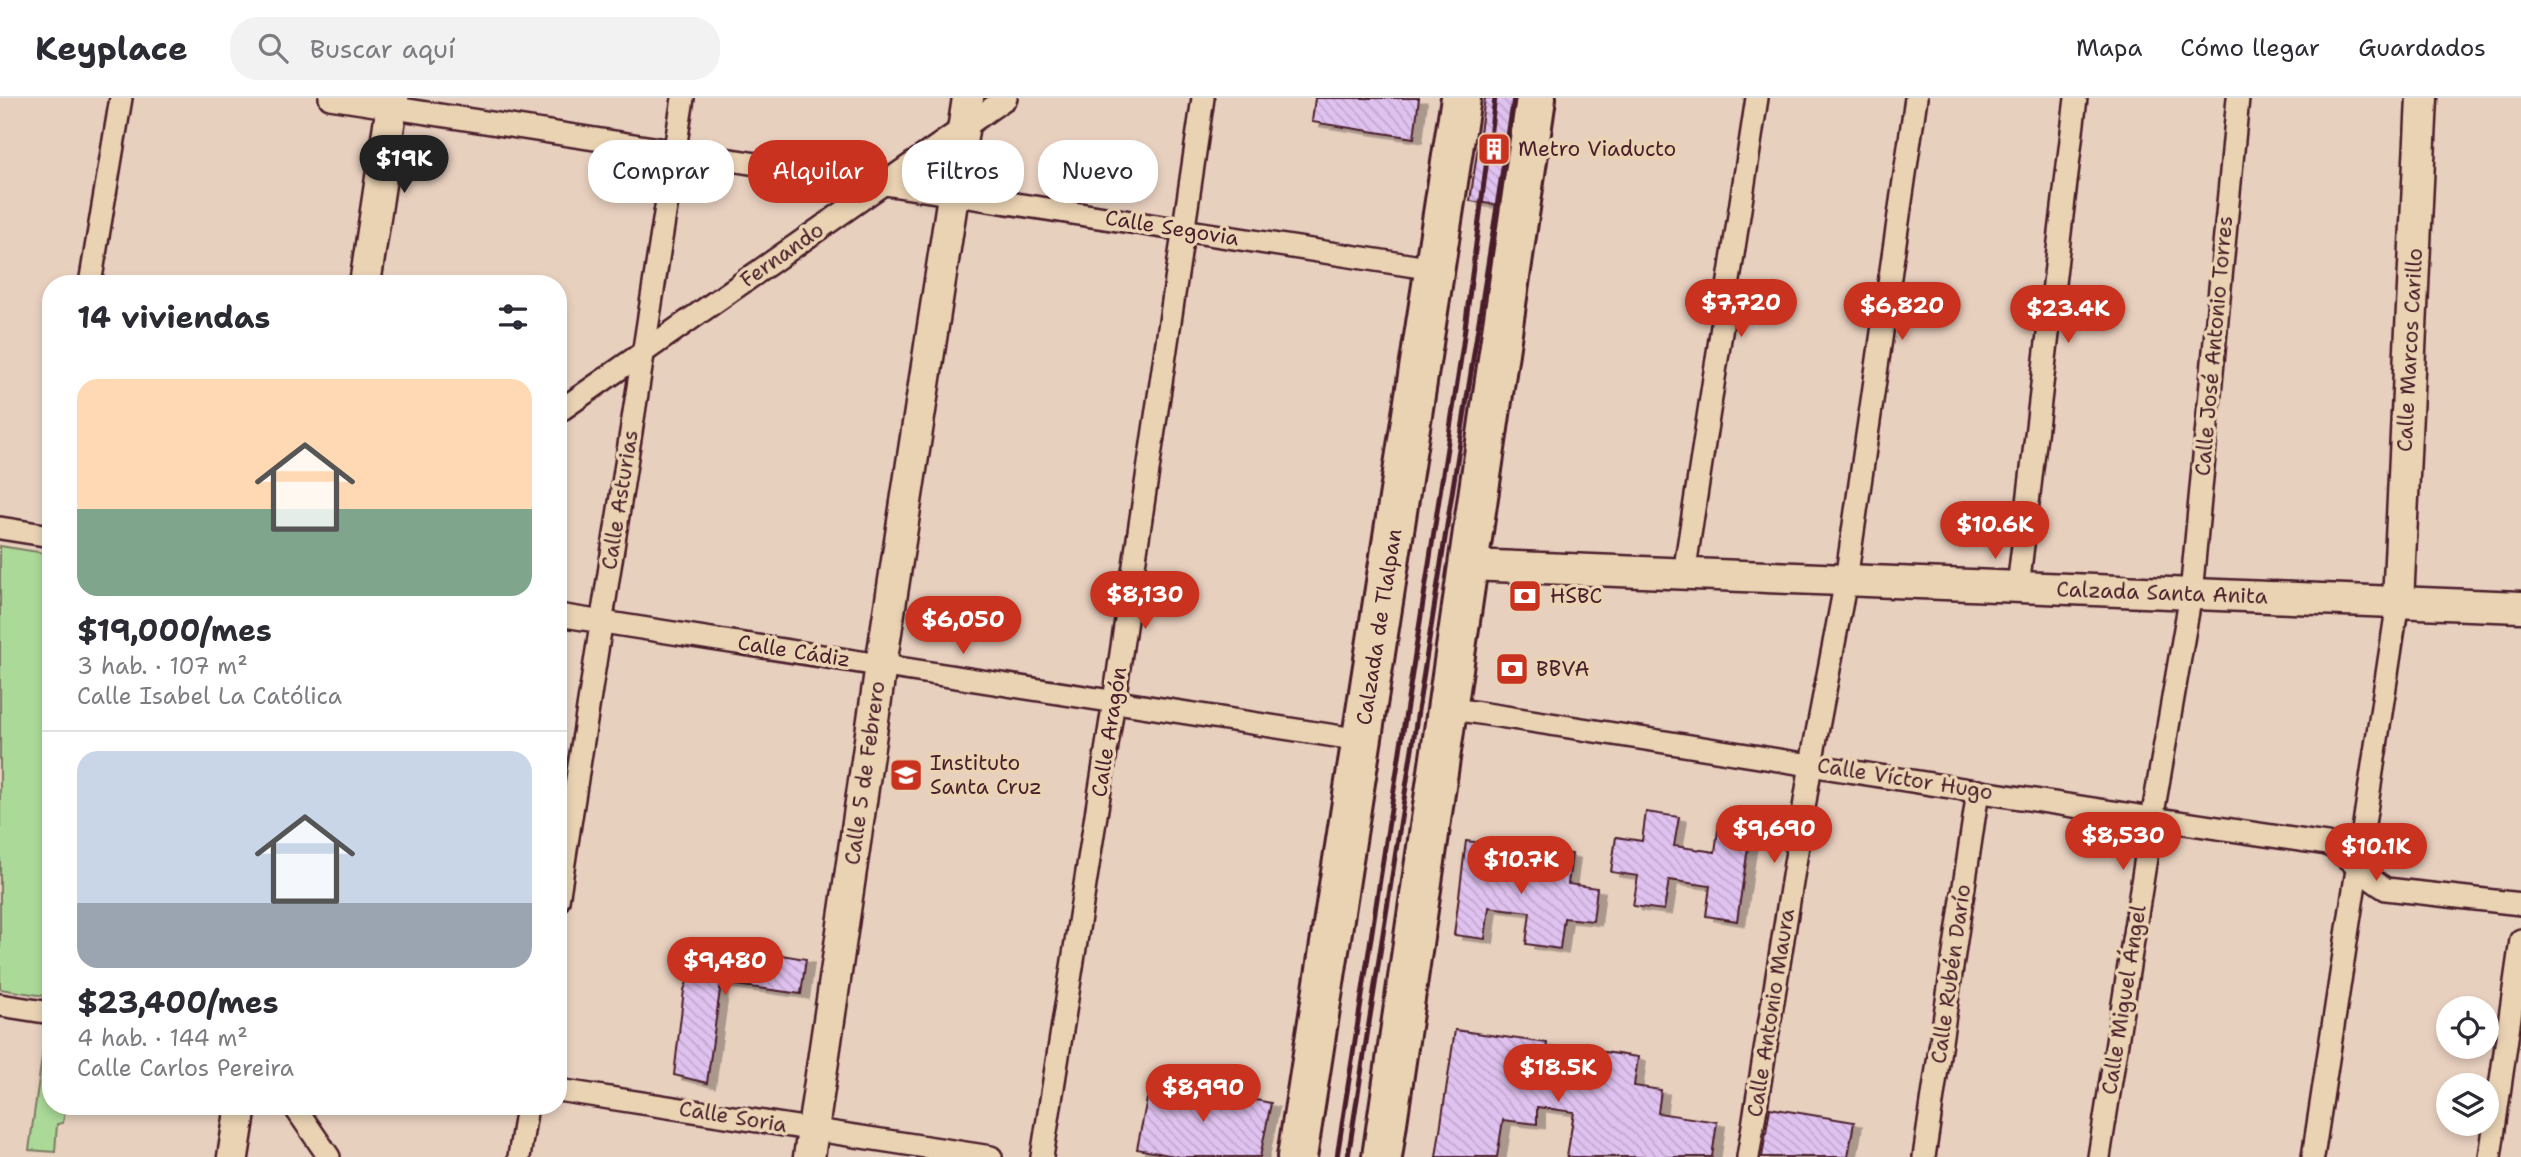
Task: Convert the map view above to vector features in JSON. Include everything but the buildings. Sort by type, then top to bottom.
[{"type":"highway","name":"Calzada de Tlalpan","points":[[1297,1157],[1461,98]]},
{"type":"highway","points":[[1382,1157],[1536,98]]},
{"type":"street","points":[[92,275],[121,98]]},
{"type":"street","name":"Calle Segovia","points":[[330,98],[393,103],[610,140]]},
{"type":"street","name":"Calle Asturias","points":[[677,140],[683,98]]},
{"type":"street","name":"Fernando","points":[[888,180],[966,112],[1006,98]]},
{"type":"street","name":"Calle Aragón","points":[[1042,1157],[1114,701],[1203,98]]},
{"type":"street","points":[[1684,574],[1757,98]]},
{"type":"street","name":"Calle Antonio Maura","points":[[1748,1157],[1811,764],[1846,580],[1916,98]]},
{"type":"street","points":[[2018,587],[2076,98]]},
{"type":"street","name":"Calle José Antonio Torres","points":[[2191,594],[2238,98]]},
{"type":"street","name":"Calle Marcos Carillo","points":[[2398,602],[2421,98]]},
{"type":"street","points":[[366,275],[393,103]]},
{"type":"street","name":"Calle 5 de Febrero","points":[[962,140],[966,112]]},
{"type":"street","name":"Calle Asturias","points":[[567,841],[667,203]]},
{"type":"street","name":"Fernando","points":[[567,406],[856,203]]},
{"type":"street","name":"Calle 5 de Febrero","points":[[811,1143],[953,203]]},
{"type":"street","name":"Calle Segovia","points":[[1012,203],[1434,269]]},
{"type":"street","points":[[0,528],[42,531]]},
{"type":"street","name":"Calzada Santa Anita","points":[[1467,565],[2521,607]]},
{"type":"street","name":"Calle Miguel Ángel","points":[[2099,1157],[2152,819],[2191,594]]},
{"type":"street","points":[[2313,1157],[2398,602]]},
{"type":"street","name":"Calle Cádiz","points":[[567,616],[1361,740]]},
{"type":"street","name":"Calle Víctor Hugo","points":[[1447,708],[2152,819],[2328,844],[2342,852],[2370,880],[2386,889],[2521,904]]},
{"type":"street","name":"Calle Rubén Darío","points":[[1924,1157],[1978,791]]},
{"type":"street","points":[[2490,1157],[2521,940]]},
{"type":"street","points":[[0,1005],[42,1012]]},
{"type":"street","name":"Calle Soria","points":[[567,1092],[811,1143],[991,1157]]},
{"type":"street","points":[[233,1157],[240,1115]]},
{"type":"street","points":[[300,1115],[330,1157]]},
{"type":"street","points":[[519,1157],[526,1115]]},
{"type":"green space","points":[[0,546],[42,553],[42,996],[0,989]]},
{"type":"green space","points":[[42,1057],[42,1115],[64,1115],[63,1123],[57,1124],[55,1152],[29,1150]]},
{"type":"railway","points":[[1337,1157],[1462,351],[1495,98]]},
{"type":"railway","points":[[1348,1157],[1514,98]]},
{"type":"place","name":"Metro Viaducto","points":[[1494,149]]},
{"type":"place","name":"HSBC","points":[[1525,596]]},
{"type":"place","name":"BBVA","points":[[1512,669]]},
{"type":"place","name":"Instituto Santa Cruz","points":[[906,775]]}]
